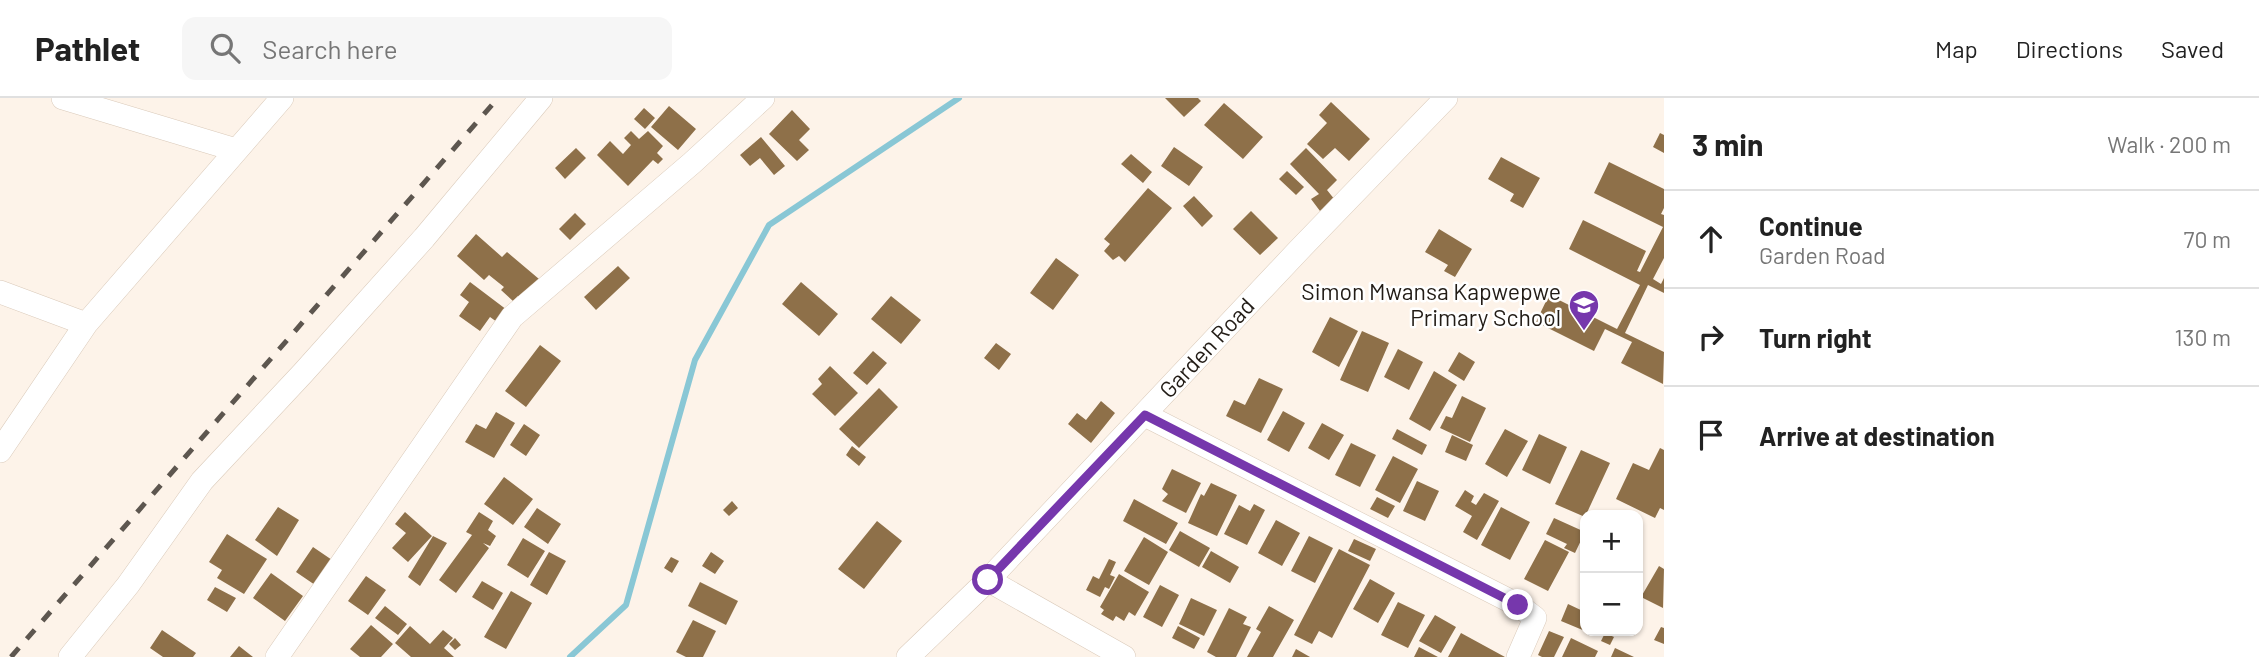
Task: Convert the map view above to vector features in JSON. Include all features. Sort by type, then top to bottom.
[{"type":"street","points":[[63,98],[236,150]]},
{"type":"street","points":[[0,451],[86,324],[282,98]]},
{"type":"street","points":[[70,657],[128,585],[202,481],[424,238],[541,98]]},
{"type":"street","points":[[277,657],[512,317],[692,163],[763,98]]},
{"type":"street","name":"Garden Road","points":[[908,657],[988,580],[1446,98]]},
{"type":"street","points":[[0,292],[86,324]]},
{"type":"street","points":[[1145,415],[1518,605],[1535,618],[1518,657]]},
{"type":"street","points":[[988,580],[1124,657]]},
{"type":"building","points":[[1165,98],[1198,98],[1201,101],[1184,117]]},
{"type":"building","points":[[1331,102],[1370,139],[1349,161],[1335,148],[1323,159],[1307,144],[1327,123],[1319,115]]},
{"type":"building","points":[[1224,103],[1263,137],[1243,159],[1204,125]]},
{"type":"building","points":[[669,106],[696,129],[678,150],[651,127]]},
{"type":"building","points":[[644,108],[655,118],[645,129],[634,119]]},
{"type":"building","points":[[792,110],[810,129],[799,140],[809,150],[797,161],[769,134]]},
{"type":"building","points":[[631,131],[639,139],[648,131],[663,146],[657,153],[663,159],[658,164],[653,160],[628,186],[597,155],[610,141],[623,154],[631,145],[624,138]]},
{"type":"building","points":[[1660,133],[1664,135],[1664,153],[1653,147]]},
{"type":"building","points":[[761,137],[785,166],[774,175],[760,158],[750,166],[740,155]]},
{"type":"building","points":[[1174,147],[1203,167],[1189,186],[1161,166]]},
{"type":"building","points":[[576,148],[586,158],[565,179],[555,168]]},
{"type":"building","points":[[1306,148],[1337,180],[1327,190],[1335,200],[1320,211],[1311,199],[1319,194],[1290,164]]},
{"type":"building","points":[[1131,154],[1152,172],[1143,183],[1121,164]]},
{"type":"building","points":[[1501,157],[1540,178],[1523,208],[1510,201],[1514,194],[1488,179]]},
{"type":"building","points":[[1609,162],[1664,189],[1664,208],[1661,214],[1664,215],[1664,258],[1653,279],[1661,284],[1664,278],[1664,293],[1648,285],[1625,333],[1664,352],[1663,384],[1621,363],[1632,342],[1605,329],[1594,351],[1536,322],[1549,295],[1617,329],[1640,285],[1569,249],[1583,220],[1646,251],[1637,271],[1640,272],[1663,227],[1594,193]]},
{"type":"building","points":[[1287,171],[1304,187],[1296,195],[1279,179]]},
{"type":"building","points":[[1148,188],[1172,208],[1125,262],[1119,256],[1113,260],[1104,251],[1110,244],[1104,239]]},
{"type":"building","points":[[1194,196],[1213,216],[1202,227],[1183,206]]},
{"type":"building","points":[[1251,211],[1278,238],[1260,255],[1233,229]]},
{"type":"building","points":[[575,213],[586,224],[570,240],[559,229]]},
{"type":"building","points":[[1439,229],[1472,249],[1455,277],[1444,271],[1448,265],[1425,252]]},
{"type":"building","points":[[476,234],[502,257],[507,252],[539,279],[522,299],[518,296],[513,301],[501,290],[504,287],[489,275],[484,280],[457,256]]},
{"type":"building","points":[[1056,258],[1079,275],[1053,310],[1030,293]]},
{"type":"building","points":[[618,266],[630,278],[596,310],[584,297]]},
{"type":"building","points":[[470,282],[507,310],[497,322],[490,317],[480,331],[459,316],[469,302],[460,295]]},
{"type":"building","points":[[801,282],[838,314],[819,336],[782,304]]},
{"type":"building","points":[[891,296],[921,320],[901,344],[871,319]]},
{"type":"building","points":[[1330,317],[1358,331],[1339,367],[1312,352]]},
{"type":"building","points":[[1362,331],[1389,343],[1368,392],[1340,380]]},
{"type":"building","points":[[996,343],[1011,354],[999,370],[984,358]]},
{"type":"building","points":[[540,345],[561,361],[526,407],[505,391]]},
{"type":"building","points":[[1398,349],[1423,362],[1409,390],[1384,377]]},
{"type":"building","points":[[873,351],[887,363],[867,385],[853,373]]},
{"type":"building","points":[[1459,352],[1475,362],[1464,381],[1448,371]]},
{"type":"building","points":[[830,366],[858,393],[835,416],[812,394],[822,384],[818,379]]},
{"type":"building","points":[[1434,371],[1457,385],[1430,431],[1409,419]]},
{"type":"building","points":[[1259,378],[1283,389],[1261,433],[1226,416],[1234,400],[1245,405]]},
{"type":"building","points":[[879,388],[898,407],[859,448],[839,429]]},
{"type":"building","points":[[1462,396],[1486,408],[1470,442],[1440,428],[1446,416],[1452,418]]},
{"type":"building","points":[[1101,401],[1115,413],[1091,443],[1068,424],[1077,413],[1086,420]]},
{"type":"building","points":[[1283,411],[1305,423],[1289,452],[1267,440]]},
{"type":"building","points":[[496,412],[515,423],[494,458],[465,442],[476,424],[486,429]]},
{"type":"building","points":[[1322,423],[1344,435],[1329,460],[1308,448]]},
{"type":"building","points":[[524,424],[540,435],[526,456],[510,445]]},
{"type":"building","points":[[1397,429],[1427,445],[1422,455],[1392,439]]},
{"type":"building","points":[[1505,429],[1528,441],[1507,477],[1485,464]]},
{"type":"building","points":[[1539,434],[1567,447],[1550,484],[1522,470]]},
{"type":"building","points":[[1452,435],[1473,445],[1466,461],[1445,452]]},
{"type":"building","points":[[1351,443],[1376,455],[1360,487],[1335,475]]},
{"type":"building","points":[[852,446],[866,457],[859,466],[846,455]]},
{"type":"building","points":[[1660,448],[1664,450],[1664,510],[1660,508],[1655,518],[1616,499],[1633,463],[1649,470]]},
{"type":"building","points":[[1581,450],[1610,463],[1588,510],[1580,510],[1580,515],[1555,504]]},
{"type":"building","points":[[1393,456],[1418,469],[1400,503],[1375,490]]},
{"type":"building","points":[[1172,469],[1201,483],[1186,513],[1162,501],[1168,494],[1162,489]]},
{"type":"building","points":[[504,477],[533,499],[513,525],[484,504]]},
{"type":"building","points":[[1417,481],[1439,491],[1425,521],[1403,511]]},
{"type":"building","points":[[1211,483],[1237,495],[1217,536],[1188,523],[1201,494],[1204,496]]},
{"type":"building","points":[[1465,490],[1474,496],[1471,502],[1476,505],[1484,493],[1499,501],[1477,540],[1463,532],[1472,516],[1455,506]]},
{"type":"building","points":[[1377,497],[1395,506],[1388,518],[1370,509]]},
{"type":"building","points":[[1134,499],[1178,523],[1166,544],[1123,521]]},
{"type":"building","points":[[732,501],[738,508],[729,516],[723,510]]},
{"type":"building","points":[[1254,504],[1265,510],[1247,545],[1224,534],[1239,505],[1250,511]]},
{"type":"building","points":[[278,507],[299,520],[277,556],[255,540]]},
{"type":"building","points":[[1501,507],[1530,522],[1510,560],[1481,545]]},
{"type":"building","points":[[537,508],[561,524],[548,544],[524,527]]},
{"type":"building","points":[[405,512],[432,536],[408,562],[392,548],[406,533],[395,524]]},
{"type":"building","points":[[479,512],[493,521],[488,530],[496,536],[490,546],[483,543],[489,548],[456,593],[439,580],[472,535],[466,532]]},
{"type":"building","points":[[1554,518],[1580,530],[1580,542],[1575,553],[1564,548],[1567,544],[1546,534]]},
{"type":"building","points":[[1276,520],[1300,533],[1282,566],[1258,553]]},
{"type":"building","points":[[877,521],[902,541],[864,589],[838,569]]},
{"type":"building","points":[[1180,531],[1210,548],[1199,567],[1169,550]]},
{"type":"building","points":[[227,534],[267,559],[244,594],[217,578],[222,570],[209,562]]},
{"type":"building","points":[[433,536],[447,543],[420,586],[408,577]]},
{"type":"building","points":[[1309,536],[1333,548],[1315,583],[1291,571]]},
{"type":"building","points":[[1144,537],[1168,552],[1149,585],[1124,571]]},
{"type":"building","points":[[523,538],[545,551],[528,578],[507,565]]},
{"type":"building","points":[[1354,539],[1376,549],[1370,561],[1348,551]]},
{"type":"building","points":[[1545,540],[1569,552],[1548,591],[1524,579]]},
{"type":"building","points":[[313,547],[335,562],[318,587],[296,572]]},
{"type":"building","points":[[1339,549],[1370,565],[1332,638],[1319,631],[1312,644],[1294,635]]},
{"type":"building","points":[[1211,551],[1239,567],[1230,583],[1202,567]]},
{"type":"building","points":[[549,552],[566,561],[547,595],[530,585]]},
{"type":"building","points":[[711,552],[724,561],[715,574],[702,566]]},
{"type":"building","points":[[671,557],[679,561],[672,573],[664,568]]},
{"type":"building","points":[[1109,559],[1116,562],[1110,575],[1115,577],[1109,589],[1105,587],[1100,597],[1086,590],[1093,576],[1099,579]]},
{"type":"building","points":[[1659,566],[1664,569],[1663,608],[1643,598]]},
{"type":"building","points":[[271,573],[303,596],[285,621],[253,598]]},
{"type":"building","points":[[1119,574],[1149,592],[1135,616],[1129,612],[1124,621],[1116,616],[1113,621],[1101,614],[1104,610],[1100,607]]},
{"type":"building","points":[[366,576],[386,590],[368,615],[348,601]]},
{"type":"building","points":[[1370,579],[1395,593],[1378,623],[1353,609]]},
{"type":"building","points":[[482,581],[503,593],[493,610],[472,597]]},
{"type":"building","points":[[700,582],[738,601],[726,625],[688,606]]},
{"type":"building","points":[[1160,585],[1179,595],[1162,627],[1143,617]]},
{"type":"building","points":[[215,587],[236,598],[227,612],[207,600]]},
{"type":"building","points":[[511,591],[532,603],[506,649],[484,637]]},
{"type":"building","points":[[1191,598],[1217,610],[1204,636],[1179,624]]},
{"type":"building","points":[[1398,602],[1425,615],[1408,648],[1381,635]]},
{"type":"building","points":[[1568,604],[1580,610],[1580,629],[1561,621]]},
{"type":"building","points":[[385,606],[407,624],[398,635],[375,618]]},
{"type":"building","points":[[1269,606],[1294,620],[1273,657],[1247,657],[1261,632],[1256,629]]},
{"type":"building","points":[[1229,608],[1247,617],[1243,624],[1251,627],[1236,657],[1216,657],[1207,652]]},
{"type":"building","points":[[1435,615],[1456,627],[1441,653],[1419,641]]},
{"type":"building","points":[[693,620],[716,631],[703,657],[686,657],[676,652]]},
{"type":"building","points":[[371,625],[393,644],[381,657],[360,657],[350,649]]},
{"type":"building","points":[[410,626],[430,644],[443,630],[453,638],[444,648],[454,657],[411,657],[395,643]]},
{"type":"building","points":[[1178,626],[1200,638],[1194,649],[1172,638]]},
{"type":"building","points":[[1661,627],[1664,628],[1664,644],[1654,640]]},
{"type":"building","points":[[162,630],[196,653],[193,657],[163,657],[150,648]]},
{"type":"building","points":[[1549,631],[1564,637],[1554,657],[1542,657],[1538,655]]},
{"type":"building","points":[[1461,633],[1505,657],[1448,657]]},
{"type":"building","points":[[1604,636],[1614,637],[1610,645],[1601,641]]},
{"type":"building","points":[[455,638],[461,645],[455,650],[449,644]]},
{"type":"building","points":[[1571,638],[1598,651],[1595,657],[1562,657]]},
{"type":"building","points":[[239,646],[253,657],[230,657]]},
{"type":"building","points":[[1419,647],[1438,657],[1414,657]]},
{"type":"building","points":[[1615,648],[1634,657],[1611,657]]},
{"type":"building","points":[[1296,649],[1310,657],[1292,657]]},
{"type":"waterway","points":[[570,657],[626,605],[695,360],[769,225],[959,98]]},
{"type":"railway","points":[[11,657],[498,98]]},
{"type":"place","name":"Simon Mwansa Kapwepwe Primary School","points":[[1584,332]]},
{"type":"route","points":[[988,580],[1145,415],[1518,605]]}]
